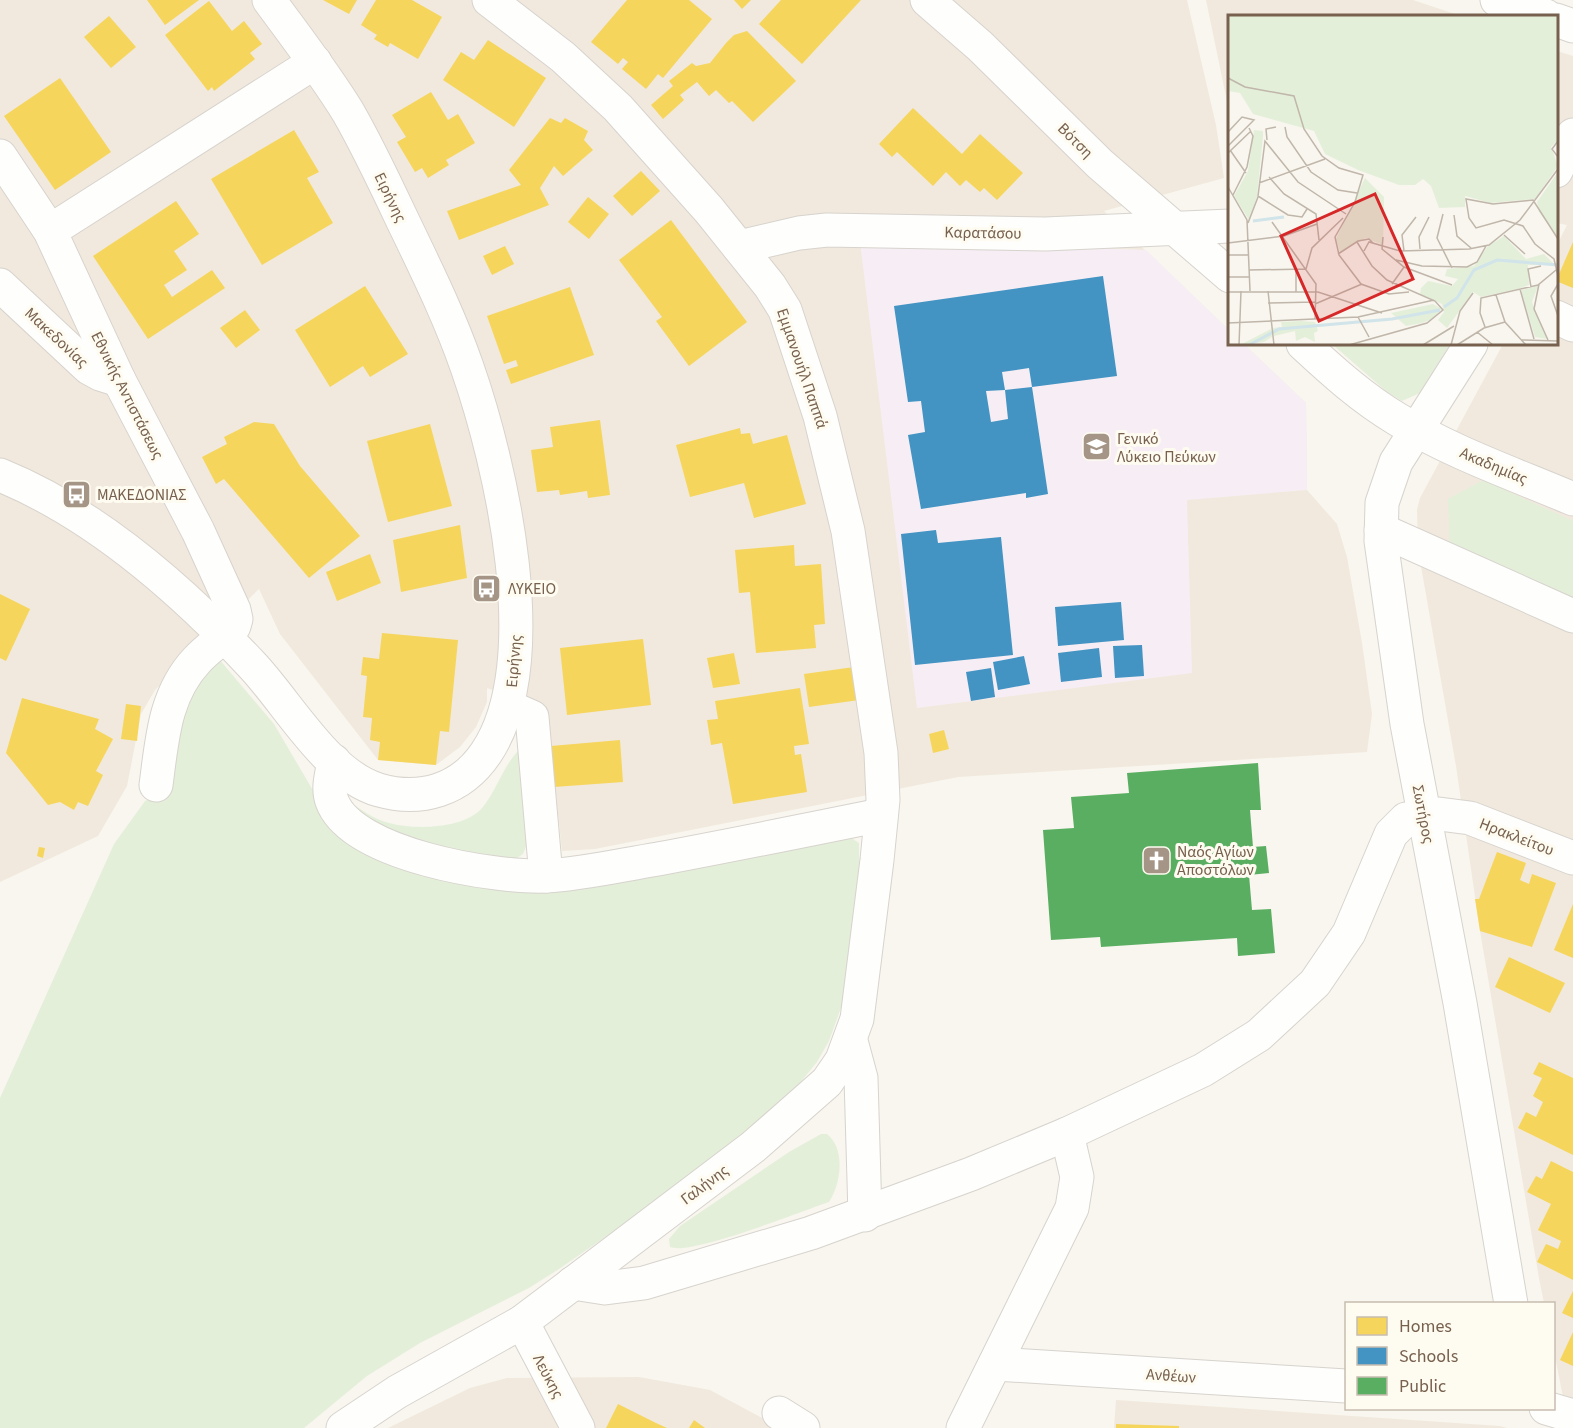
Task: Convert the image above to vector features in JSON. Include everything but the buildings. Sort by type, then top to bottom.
[{"type":"street","name":"Ειρήνης","points":[[0,475],[60,506],[114,542],[223,636],[260,674],[334,761],[376,789],[416,796],[428,795],[451,784],[477,764],[492,743],[507,706],[515,664],[515,587],[501,498],[471,380],[419,254],[379,171],[348,113],[315,62],[269,0]]},
{"type":"street","name":"Εμμανουήλ Παππά","points":[[489,0],[563,57],[607,96],[739,247],[770,286],[789,320],[820,416],[839,489],[862,613],[881,753],[881,815]]},
{"type":"street","name":"Βότση","points":[[927,0],[980,46],[1100,164],[1228,274]]},
{"type":"street","points":[[1497,0],[1543,15]]},
{"type":"street","points":[[1558,20],[1573,26]]},
{"type":"street","points":[[50,231],[315,62]]},
{"type":"street","points":[[1558,169],[1573,135]]},
{"type":"street","name":"Εθνικής Αντιστάσεως","points":[[0,156],[50,231],[119,380],[231,600],[236,623],[223,636]]},
{"type":"street","name":"Καρατάσου","points":[[739,247],[800,233],[827,230],[1045,234],[1228,226]]},
{"type":"street","name":"Μακεδονίας","points":[[0,285],[89,368],[119,380]]},
{"type":"street","points":[[1558,318],[1573,325]]},
{"type":"street","points":[[1304,345],[1363,396],[1416,429]]},
{"type":"street","name":"Σωτήρος","points":[[1470,345],[1396,462],[1382,503],[1381,530],[1384,574],[1424,815],[1460,1003],[1511,1302]]},
{"type":"street","name":"Ακαδημίας","points":[[1416,429],[1573,499]]},
{"type":"street","points":[[1381,530],[1573,616]]},
{"type":"street","points":[[156,785],[166,720],[174,690],[196,661],[223,636]]},
{"type":"street","points":[[507,706],[532,717],[546,876]]},
{"type":"street","points":[[334,761],[329,792],[334,808],[345,822],[371,839],[402,853],[498,872],[546,876],[690,853],[881,815]]},
{"type":"street","name":"Γαλήνης","points":[[343,1428],[397,1392],[472,1353],[522,1322],[793,1115],[827,1082],[851,1041],[864,975],[881,815]]},
{"type":"street","points":[[573,1283],[605,1288],[644,1283],[763,1249],[866,1215],[1067,1134],[1211,1066],[1259,1035],[1289,1010],[1315,983],[1340,948],[1395,827],[1406,819],[1424,815]]},
{"type":"street","name":"Ηρακλείτου","points":[[1424,815],[1454,816],[1481,821],[1572,853]]},
{"type":"street","points":[[851,1041],[861,1078],[866,1215]]},
{"type":"street","points":[[963,1428],[1072,1209],[1077,1177],[1067,1134]]},
{"type":"street","name":"Λεύκης","points":[[522,1322],[578,1428]]},
{"type":"street","name":"Ανθέων","points":[[995,1364],[1345,1386]]},
{"type":"street","points":[[1528,1410],[1532,1428]]},
{"type":"street","points":[[1553,1410],[1573,1416]]},
{"type":"shaded area","points":[[0,0],[1187,0],[1216,125],[1224,178],[1104,211],[1228,329],[1228,345],[1245,345],[1306,403],[1307,490],[1337,524],[1347,557],[1372,714],[1367,752],[958,777],[595,849],[562,851],[547,710],[487,688],[487,702],[476,727],[460,747],[436,765],[378,760],[280,634],[259,589],[155,690],[141,714],[127,786],[98,836],[0,882]]},
{"type":"shaded area","points":[[1206,0],[1413,0],[1458,15],[1228,15],[1228,106]]},
{"type":"shaded area","points":[[1558,51],[1573,56],[1573,1428],[1569,1428],[1555,1356],[1555,1302],[1544,1302],[1539,1278],[1480,931],[1456,766],[1418,549],[1417,510],[1420,498],[1502,345],[1558,345],[1558,243],[1567,225],[1558,223]]},
{"type":"shaded area","name":"Γενικό Λύκειο Πεύκων","points":[[879,240],[1146,250],[1228,329],[1228,345],[1245,345],[1306,403],[1307,490],[1187,500],[1192,673],[917,708],[860,242]]},
{"type":"shaded area","points":[[639,1377],[710,1390],[781,1428],[388,1428],[470,1388],[507,1378]]},
{"type":"shaded area","points":[[1116,1400],[1500,1426],[1507,1428],[1114,1428]]},
{"type":"green space","points":[[1333,345],[1449,345],[1420,393],[1402,401],[1387,392]]},
{"type":"green space","points":[[1483,480],[1573,521],[1573,609],[1450,553],[1448,499]]},
{"type":"green space","points":[[219,659],[274,724],[331,821],[448,874],[850,837],[859,843],[859,894],[850,983],[829,1041],[817,1062],[777,1111],[643,1211],[559,1269],[529,1288],[420,1343],[367,1376],[304,1428],[0,1428],[0,1098],[114,844],[145,801],[161,792],[181,699]]},
{"type":"green space","points":[[519,750],[529,839],[523,854],[514,860],[417,845],[372,827],[349,801],[373,817],[399,825],[425,827],[451,824],[474,815],[482,808],[513,756]]},
{"type":"green space","points":[[821,1134],[827,1134],[833,1140],[839,1157],[839,1177],[829,1202],[722,1239],[681,1248],[670,1247],[669,1239],[680,1226],[789,1152]]},
{"type":"place","name":"Γενικό Λύκειο Πεύκων","points":[[1096,447]]},
{"type":"place","name":"ΜΑΚΕΔΟΝΙΑΣ","points":[[76,494]]},
{"type":"place","name":"ΛΥΚΕΙΟ","points":[[487,588]]},
{"type":"place","name":"Ναός Αγίων Αποστόλων","points":[[1156,860]]}]
